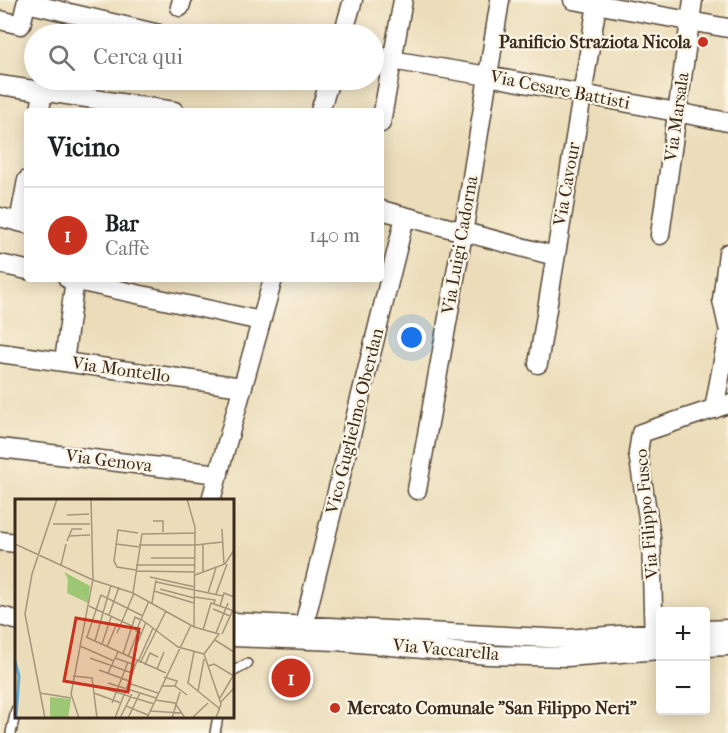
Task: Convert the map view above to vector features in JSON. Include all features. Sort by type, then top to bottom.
[{"type":"street","points":[[346,24],[353,0]]},
{"type":"street","points":[[384,108],[403,0]]},
{"type":"street","name":"Via Luigi Cadorna","points":[[417,490],[463,234],[500,0]]},
{"type":"street","points":[[573,0],[597,4],[628,5],[728,28]]},
{"type":"street","name":"Via Marsala","points":[[660,235],[693,0]]},
{"type":"street","points":[[0,20],[21,25],[27,2],[118,24]]},
{"type":"street","name":"Via Cavour","points":[[538,364],[597,4]]},
{"type":"street","name":"Via Cesare Battisti","points":[[392,60],[728,122]]},
{"type":"street","points":[[0,86],[24,89]]},
{"type":"street","points":[[34,90],[98,105],[136,108]]},
{"type":"street","points":[[321,108],[327,90]]},
{"type":"street","points":[[40,108],[43,91]]},
{"type":"street","points":[[384,211],[463,234],[555,256]]},
{"type":"street","name":"Vico Guglielmo Oberdan","points":[[304,625],[405,217]]},
{"type":"street","points":[[0,218],[23,223]]},
{"type":"street","points":[[728,254],[722,300],[728,327]]},
{"type":"street","points":[[0,264],[24,269]]},
{"type":"street","points":[[63,362],[72,282]]},
{"type":"street","points":[[81,282],[261,321]]},
{"type":"street","points":[[212,499],[272,282]]},
{"type":"street","points":[[721,406],[728,334]]},
{"type":"street","name":"Via Montello","points":[[0,353],[242,387]]},
{"type":"street","name":"Via Filippo Fusco","points":[[656,624],[651,537],[638,453],[641,433],[721,406]]},
{"type":"street","name":"Via Genova","points":[[0,448],[219,474]]},
{"type":"street","points":[[0,541],[15,543]]},
{"type":"street","points":[[0,607],[15,609]]},
{"type":"street","points":[[0,616],[15,620]]},
{"type":"street","name":"Via Vaccarella","points":[[234,622],[656,642]]},
{"type":"street","points":[[710,630],[728,629]]},
{"type":"street","name":"Via Vaccarella","points":[[234,637],[338,642],[488,655],[567,657],[656,642]]},
{"type":"street","points":[[710,647],[728,646]]},
{"type":"lane","points":[[234,671],[247,664]]},
{"type":"lane","points":[[11,733],[15,715]]},
{"type":"lane","points":[[215,733],[218,718]]},
{"type":"place","name":"Panificio Straziota Nicola","points":[[703,42]]},
{"type":"place","name":"Bar","points":[[291,678]]},
{"type":"place","name":"Mercato Comunale \"San Filippo Neri\"","points":[[335,708]]}]
